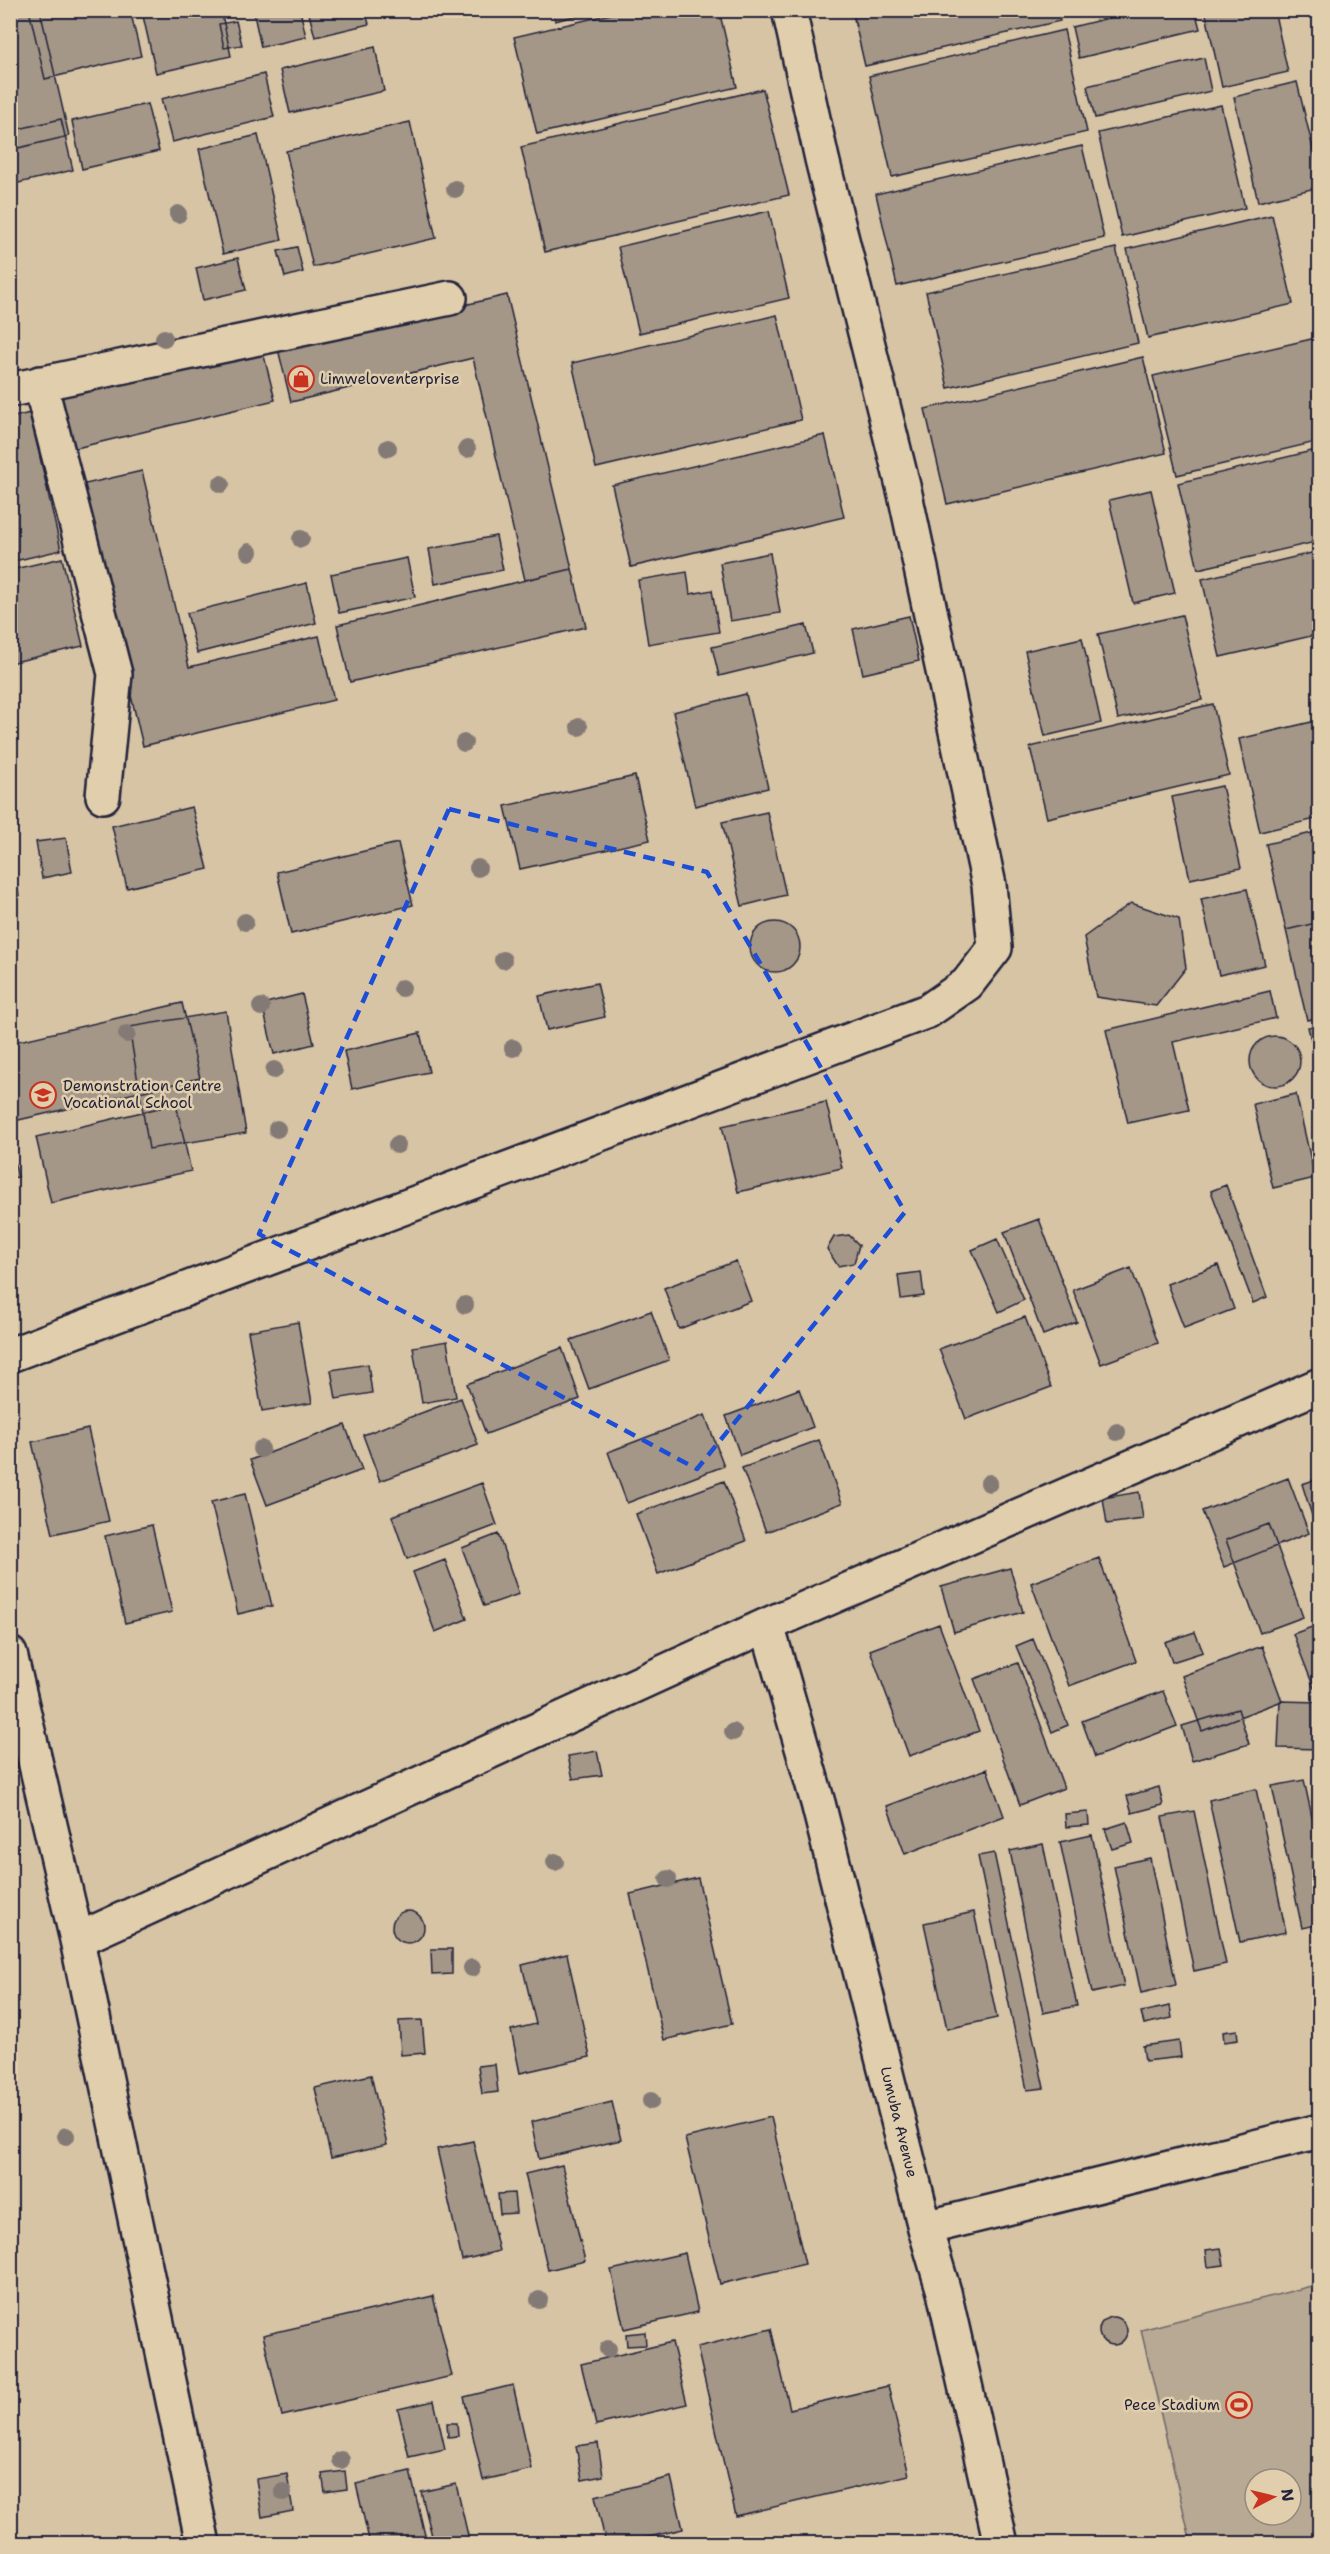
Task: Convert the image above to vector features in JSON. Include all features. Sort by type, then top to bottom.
[{"type":"street","points":[[10,1355],[928,1011],[967,984],[995,948],[989,885],[907,506],[822,159],[789,10]]},
{"type":"street","points":[[104,796],[115,674],[26,387],[450,298]]},
{"type":"street","points":[[77,1940],[767,1624],[1320,1385]]},
{"type":"street","name":"Lumuba Avenue","points":[[767,1624],[818,1803],[925,2228],[944,2292],[1001,2544]]},
{"type":"street","points":[[10,1654],[77,1940],[203,2544]]},
{"type":"street","points":[[925,2228],[1320,2131]]},
{"type":"highlighted area","points":[[449,809],[707,872],[905,1212],[697,1469],[259,1234]]},
{"type":"shaded area","name":"Pece Stadium","points":[[1319,2284],[1319,2543],[1191,2543],[1141,2330]]},
{"type":"building","points":[[10,10],[40,10],[69,136],[10,150]]},
{"type":"building","points":[[29,10],[130,10],[141,56],[45,79]]},
{"type":"building","points":[[166,10],[221,10],[231,56],[156,73],[143,16]]},
{"type":"building","points":[[253,10],[300,10],[306,37],[261,47]]},
{"type":"building","points":[[308,10],[365,10],[369,24],[315,37]]},
{"type":"building","points":[[553,10],[598,10],[555,21]]},
{"type":"building","points":[[628,10],[719,10],[737,87],[537,134],[514,37]]},
{"type":"building","points":[[852,10],[1058,10],[1060,21],[865,66]]},
{"type":"building","points":[[1141,10],[1195,10],[1200,29],[1079,58],[1072,27]]},
{"type":"building","points":[[1205,10],[1274,10],[1288,72],[1222,87]]},
{"type":"building","points":[[236,21],[242,45],[224,48],[219,24]]},
{"type":"building","points":[[1064,30],[1087,132],[892,177],[869,76]]},
{"type":"building","points":[[375,47],[384,91],[290,113],[280,70]]},
{"type":"building","points":[[1204,58],[1211,91],[1095,118],[1087,86]]},
{"type":"building","points":[[264,74],[274,117],[172,142],[161,99]]},
{"type":"building","points":[[1297,82],[1320,178],[1320,187],[1258,202],[1234,97]]},
{"type":"building","points":[[763,89],[789,195],[545,252],[521,147]]},
{"type":"building","points":[[147,104],[159,151],[82,169],[72,121]]},
{"type":"building","points":[[1221,105],[1245,208],[1122,237],[1098,133]]},
{"type":"building","points":[[61,119],[73,170],[10,185],[10,131]]},
{"type":"building","points":[[410,122],[436,238],[313,267],[286,151]]},
{"type":"building","points":[[258,135],[282,240],[223,254],[199,149]]},
{"type":"building","points":[[1082,146],[1104,238],[897,286],[876,194]]},
{"type":"building","points":[[769,211],[789,298],[639,333],[618,247]]},
{"type":"building","points":[[1272,215],[1293,304],[1148,338],[1127,249]]},
{"type":"building","points":[[297,247],[303,272],[285,277],[278,251]]},
{"type":"building","points":[[1116,248],[1138,343],[948,388],[926,292]]},
{"type":"building","points":[[238,258],[246,290],[203,300],[196,268]]},
{"type":"building","points":[[507,295],[572,569],[525,580],[473,358],[291,402],[278,349]]},
{"type":"building","points":[[777,315],[801,420],[596,468],[572,363]]},
{"type":"building","points":[[1320,337],[1320,441],[1177,475],[1153,376]]},
{"type":"building","points":[[262,348],[275,400],[72,449],[60,397]]},
{"type":"building","points":[[1143,357],[1166,453],[947,504],[925,409]]},
{"type":"building","points":[[30,413],[61,550],[10,562],[10,418]]},
{"type":"building","points":[[825,435],[844,517],[631,567],[612,485]]},
{"type":"building","points":[[1320,449],[1320,541],[1198,569],[1178,483]]},
{"type":"building","points":[[142,471],[189,667],[319,636],[334,700],[143,746],[81,485]]},
{"type":"building","points":[[1151,490],[1175,593],[1133,603],[1109,500]]},
{"type":"building","points":[[496,536],[503,570],[435,584],[429,549]]},
{"type":"building","points":[[1320,551],[1320,634],[1220,657],[1202,579]]},
{"type":"building","points":[[770,553],[780,613],[730,621],[720,563]]},
{"type":"building","points":[[62,558],[83,646],[10,663],[10,570]]},
{"type":"building","points":[[407,558],[415,597],[339,613],[331,574]]},
{"type":"building","points":[[572,569],[586,627],[350,682],[337,625]]},
{"type":"building","points":[[687,572],[690,594],[712,590],[719,632],[648,644],[638,580]]},
{"type":"building","points":[[307,583],[316,623],[197,653],[187,613]]},
{"type":"building","points":[[1182,615],[1202,700],[1118,719],[1098,634]]},
{"type":"building","points":[[909,616],[919,661],[863,674],[853,629]]},
{"type":"building","points":[[806,625],[813,653],[719,676],[712,647]]},
{"type":"building","points":[[1082,638],[1101,723],[1045,736],[1025,651]]},
{"type":"building","points":[[746,694],[768,788],[695,806],[673,712]]},
{"type":"building","points":[[1213,704],[1229,775],[1047,818],[1030,747]]},
{"type":"building","points":[[1320,720],[1320,818],[1260,832],[1239,739]]},
{"type":"building","points":[[635,776],[650,840],[520,869],[505,806]]},
{"type":"building","points":[[1222,786],[1241,868],[1190,879],[1172,797]]},
{"type":"building","points":[[192,807],[208,869],[127,888],[112,826]]},
{"type":"building","points":[[767,812],[786,895],[742,906],[722,822]]},
{"type":"building","points":[[1320,831],[1320,922],[1286,930],[1266,844]]},
{"type":"building","points":[[66,838],[72,872],[42,878],[36,842]]},
{"type":"building","points":[[398,843],[413,905],[291,934],[277,872]]},
{"type":"building","points":[[10,855],[19,895],[10,896]]},
{"type":"building","points":[[1247,889],[1265,965],[1219,975],[1201,899]]},
{"type":"building","points":[[1131,903],[1179,919],[1186,968],[1156,1006],[1096,997],[1084,937]]},
{"type":"building","points":[[775,922],[793,929],[800,947],[793,965],[775,972],[757,965],[750,947],[757,929]]},
{"type":"building","points":[[1320,922],[1320,1017],[1307,1020],[1286,930]]},
{"type":"building","points":[[597,983],[605,1017],[547,1030],[539,996]]},
{"type":"building","points":[[1270,991],[1276,1018],[1173,1042],[1189,1110],[1128,1123],[1106,1030]]},
{"type":"building","points":[[302,994],[314,1044],[274,1054],[262,1004]]},
{"type":"building","points":[[182,1003],[200,1078],[10,1122],[10,1043]]},
{"type":"building","points":[[226,1011],[246,1133],[149,1149],[129,1027]]},
{"type":"building","points":[[1320,1025],[1320,1076],[1308,1027]]},
{"type":"building","points":[[420,1033],[429,1072],[352,1089],[344,1051]]},
{"type":"building","points":[[1275,1036],[1293,1043],[1300,1061],[1293,1079],[1275,1086],[1257,1079],[1250,1061],[1257,1043]]},
{"type":"building","points":[[1296,1094],[1315,1178],[1273,1188],[1253,1104]]},
{"type":"building","points":[[826,1102],[842,1168],[738,1192],[722,1126]]},
{"type":"building","points":[[176,1104],[191,1171],[51,1203],[36,1137]]},
{"type":"building","points":[[13,1157],[18,1177],[10,1178],[10,1158]]},
{"type":"building","points":[[1226,1185],[1267,1297],[1253,1303],[1211,1191]]},
{"type":"building","points":[[1039,1219],[1077,1322],[1043,1335],[1004,1232]]},
{"type":"building","points":[[849,1235],[859,1245],[854,1263],[838,1266],[827,1249],[834,1237]]},
{"type":"building","points":[[997,1239],[1024,1300],[999,1312],[972,1250]]},
{"type":"building","points":[[736,1261],[751,1301],[679,1329],[664,1288]]},
{"type":"building","points":[[1218,1265],[1234,1309],[1184,1328],[1167,1284]]},
{"type":"building","points":[[1131,1268],[1158,1343],[1101,1364],[1073,1290]]},
{"type":"building","points":[[921,1272],[924,1296],[901,1299],[898,1275]]},
{"type":"building","points":[[651,1311],[669,1360],[589,1389],[571,1340]]},
{"type":"building","points":[[1025,1317],[1051,1387],[966,1419],[939,1349]]},
{"type":"building","points":[[298,1322],[312,1403],[262,1411],[248,1331]]},
{"type":"building","points":[[447,1341],[456,1397],[422,1403],[413,1347]]},
{"type":"building","points":[[562,1348],[580,1399],[486,1434],[467,1384]]},
{"type":"building","points":[[368,1364],[372,1393],[336,1399],[331,1370]]},
{"type":"building","points":[[799,1389],[813,1427],[740,1455],[726,1416]]},
{"type":"building","points":[[461,1398],[478,1445],[380,1481],[363,1435]]},
{"type":"building","points":[[705,1415],[724,1466],[627,1503],[608,1452]]},
{"type":"building","points":[[345,1425],[362,1470],[267,1505],[250,1460]]},
{"type":"building","points":[[88,1429],[109,1521],[53,1534],[32,1442]]},
{"type":"building","points":[[819,1440],[842,1503],[766,1532],[742,1468]]},
{"type":"building","points":[[1288,1478],[1309,1533],[1224,1567],[1202,1511]]},
{"type":"building","points":[[1320,1478],[1320,1530],[1317,1531],[1302,1484]]},
{"type":"building","points":[[724,1481],[746,1541],[658,1574],[636,1514]]},
{"type":"building","points":[[482,1483],[497,1525],[407,1559],[392,1516]]},
{"type":"building","points":[[1139,1492],[1143,1519],[1107,1524],[1103,1498]]},
{"type":"building","points":[[245,1494],[272,1606],[238,1614],[211,1502]]},
{"type":"building","points":[[1269,1524],[1303,1617],[1260,1633],[1226,1540]]},
{"type":"building","points":[[152,1525],[172,1612],[125,1623],[105,1536]]},
{"type":"building","points":[[498,1534],[519,1594],[484,1606],[462,1548]]},
{"type":"building","points":[[1099,1558],[1136,1661],[1069,1686],[1031,1583]]},
{"type":"building","points":[[445,1560],[467,1619],[435,1632],[413,1572]]},
{"type":"building","points":[[1010,1568],[1023,1612],[954,1632],[941,1587]]},
{"type":"building","points":[[939,1624],[979,1731],[909,1756],[870,1650]]},
{"type":"building","points":[[1320,1624],[1320,1686],[1314,1688],[1293,1634]]},
{"type":"building","points":[[1195,1632],[1203,1652],[1172,1662],[1165,1642]]},
{"type":"building","points":[[1033,1639],[1068,1725],[1052,1732],[1016,1646]]},
{"type":"building","points":[[1262,1646],[1282,1701],[1202,1731],[1182,1676]]},
{"type":"building","points":[[1018,1663],[1064,1788],[1020,1805],[974,1679]]},
{"type":"building","points":[[1163,1691],[1177,1726],[1095,1757],[1082,1721]]},
{"type":"building","points":[[1280,1701],[1320,1702],[1320,1749],[1278,1748]]},
{"type":"building","points":[[1238,1709],[1249,1744],[1192,1761],[1182,1726]]},
{"type":"building","points":[[597,1751],[602,1775],[573,1779],[568,1756]]},
{"type":"building","points":[[987,1769],[1004,1816],[905,1854],[887,1806]]},
{"type":"building","points":[[1304,1780],[1320,1854],[1320,1924],[1302,1928],[1272,1786]]},
{"type":"building","points":[[1159,1787],[1163,1805],[1132,1813],[1127,1796]]},
{"type":"building","points":[[1256,1789],[1286,1932],[1240,1942],[1209,1800]]},
{"type":"building","points":[[1194,1811],[1226,1964],[1194,1971],[1162,1817]]},
{"type":"building","points":[[1088,1812],[1089,1825],[1066,1827],[1065,1814]]},
{"type":"building","points":[[1127,1822],[1133,1843],[1112,1849],[1105,1829]]},
{"type":"building","points":[[1092,1835],[1124,1986],[1092,1993],[1060,1842]]},
{"type":"building","points":[[1043,1844],[1077,2006],[1043,2013],[1010,1851]]},
{"type":"building","points":[[994,1853],[1044,2088],[1027,2090],[978,1856]]},
{"type":"building","points":[[1150,1858],[1176,1985],[1141,1993],[1114,1866]]},
{"type":"building","points":[[698,1878],[732,2024],[664,2040],[630,1894]]},
{"type":"building","points":[[408,1911],[420,1915],[424,1927],[420,1939],[408,1943],[396,1939],[392,1927],[396,1915]]},
{"type":"building","points":[[974,1912],[997,2018],[947,2029],[924,1923]]},
{"type":"building","points":[[431,1949],[452,1949],[452,1974],[432,1975]]},
{"type":"building","points":[[567,1954],[590,2057],[520,2073],[511,2030],[536,2024],[522,1965]]},
{"type":"building","points":[[1170,2006],[1172,2018],[1144,2024],[1141,2012]]},
{"type":"building","points":[[422,2020],[425,2053],[401,2055],[399,2021]]},
{"type":"building","points":[[1237,2030],[1238,2040],[1224,2042],[1223,2032]]},
{"type":"building","points":[[1179,2041],[1181,2057],[1145,2061],[1143,2046]]},
{"type":"building","points":[[495,2064],[498,2092],[482,2094],[478,2066]]},
{"type":"building","points":[[371,2075],[387,2145],[331,2158],[315,2088]]},
{"type":"building","points":[[612,2102],[621,2140],[539,2159],[531,2122]]},
{"type":"building","points":[[771,2117],[805,2264],[720,2284],[685,2138]]},
{"type":"building","points":[[473,2141],[499,2251],[462,2260],[437,2149]]},
{"type":"building","points":[[562,2165],[585,2261],[548,2270],[525,2174]]},
{"type":"building","points":[[514,2193],[516,2213],[500,2214],[498,2194]]},
{"type":"building","points":[[1221,2248],[1224,2265],[1208,2267],[1206,2250]]},
{"type":"building","points":[[685,2253],[698,2312],[624,2329],[611,2270]]},
{"type":"building","points":[[433,2296],[452,2376],[282,2416],[263,2335]]},
{"type":"building","points":[[1113,2317],[1123,2321],[1127,2331],[1123,2341],[1113,2345],[1103,2341],[1099,2331],[1103,2321]]},
{"type":"building","points":[[771,2329],[790,2409],[888,2386],[909,2475],[736,2516],[697,2347]]},
{"type":"building","points":[[645,2332],[646,2345],[627,2346],[626,2334]]},
{"type":"building","points":[[672,2342],[687,2404],[596,2425],[581,2364]]},
{"type":"building","points":[[513,2385],[532,2469],[483,2480],[464,2397]]},
{"type":"building","points":[[434,2401],[445,2449],[409,2457],[398,2409]]},
{"type":"building","points":[[447,2423],[457,2423],[458,2436],[448,2437]]},
{"type":"building","points":[[598,2443],[603,2476],[582,2480],[576,2446]]},
{"type":"building","points":[[345,2471],[347,2489],[325,2492],[322,2474]]},
{"type":"building","points":[[410,2471],[427,2544],[370,2544],[356,2484]]},
{"type":"building","points":[[287,2474],[293,2511],[262,2517],[256,2479]]},
{"type":"building","points":[[671,2477],[683,2529],[619,2544],[606,2544],[595,2496]]},
{"type":"building","points":[[456,2484],[470,2544],[434,2544],[421,2492]]},
{"type":"place","name":"Limweloventerprise","points":[[301,379]]},
{"type":"place","name":"Demonstration Centre Vocational School","points":[[43,1095]]},
{"type":"place","name":"Pece Stadium","points":[[1239,2405]]}]
